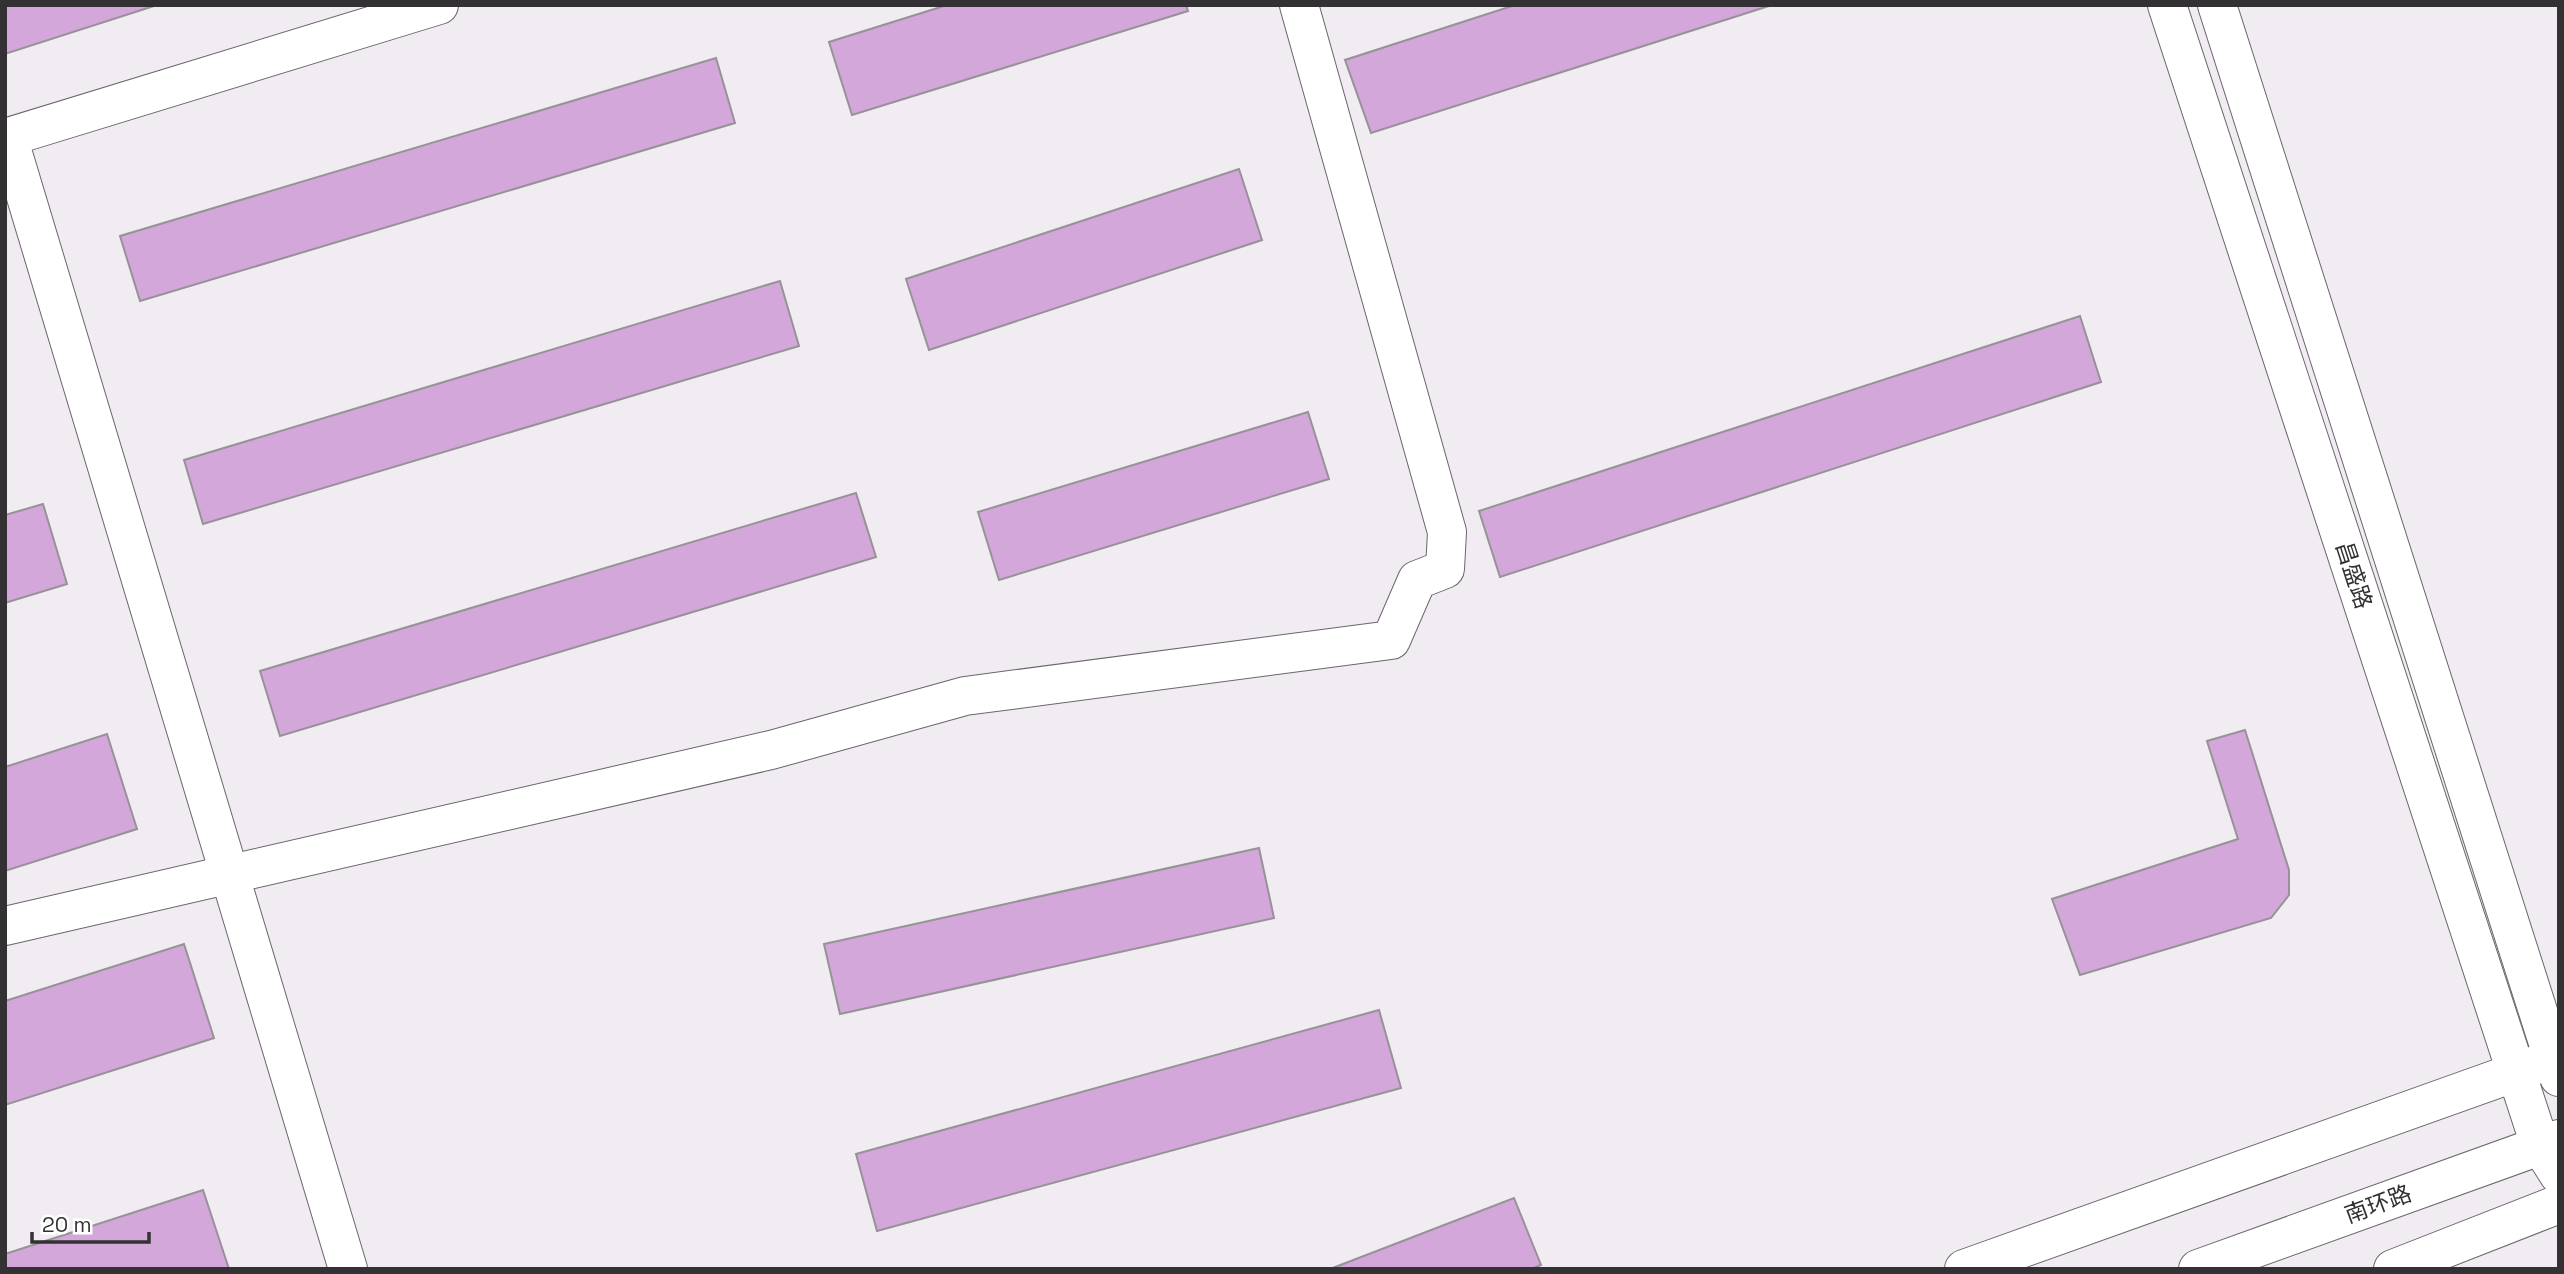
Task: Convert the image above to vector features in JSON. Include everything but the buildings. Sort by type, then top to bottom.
[{"type":"street","points":[[348,1269],[7,138],[439,5]]},
{"type":"street","points":[[5,926],[771,750],[965,696],[1391,640],[1417,580],[1445,569],[1447,532],[1299,5]]},
{"type":"street","name":"昌盛路","points":[[2167,5],[2516,1072],[2552,1153]]},
{"type":"street","name":"昌盛路","points":[[2217,5],[2557,1064]]},
{"type":"street","points":[[1964,1269],[2516,1072],[2557,1064]]},
{"type":"street","name":"南环路","points":[[2198,1269],[2552,1153]]},
{"type":"street","points":[[2393,1269],[2559,1204]]}]
